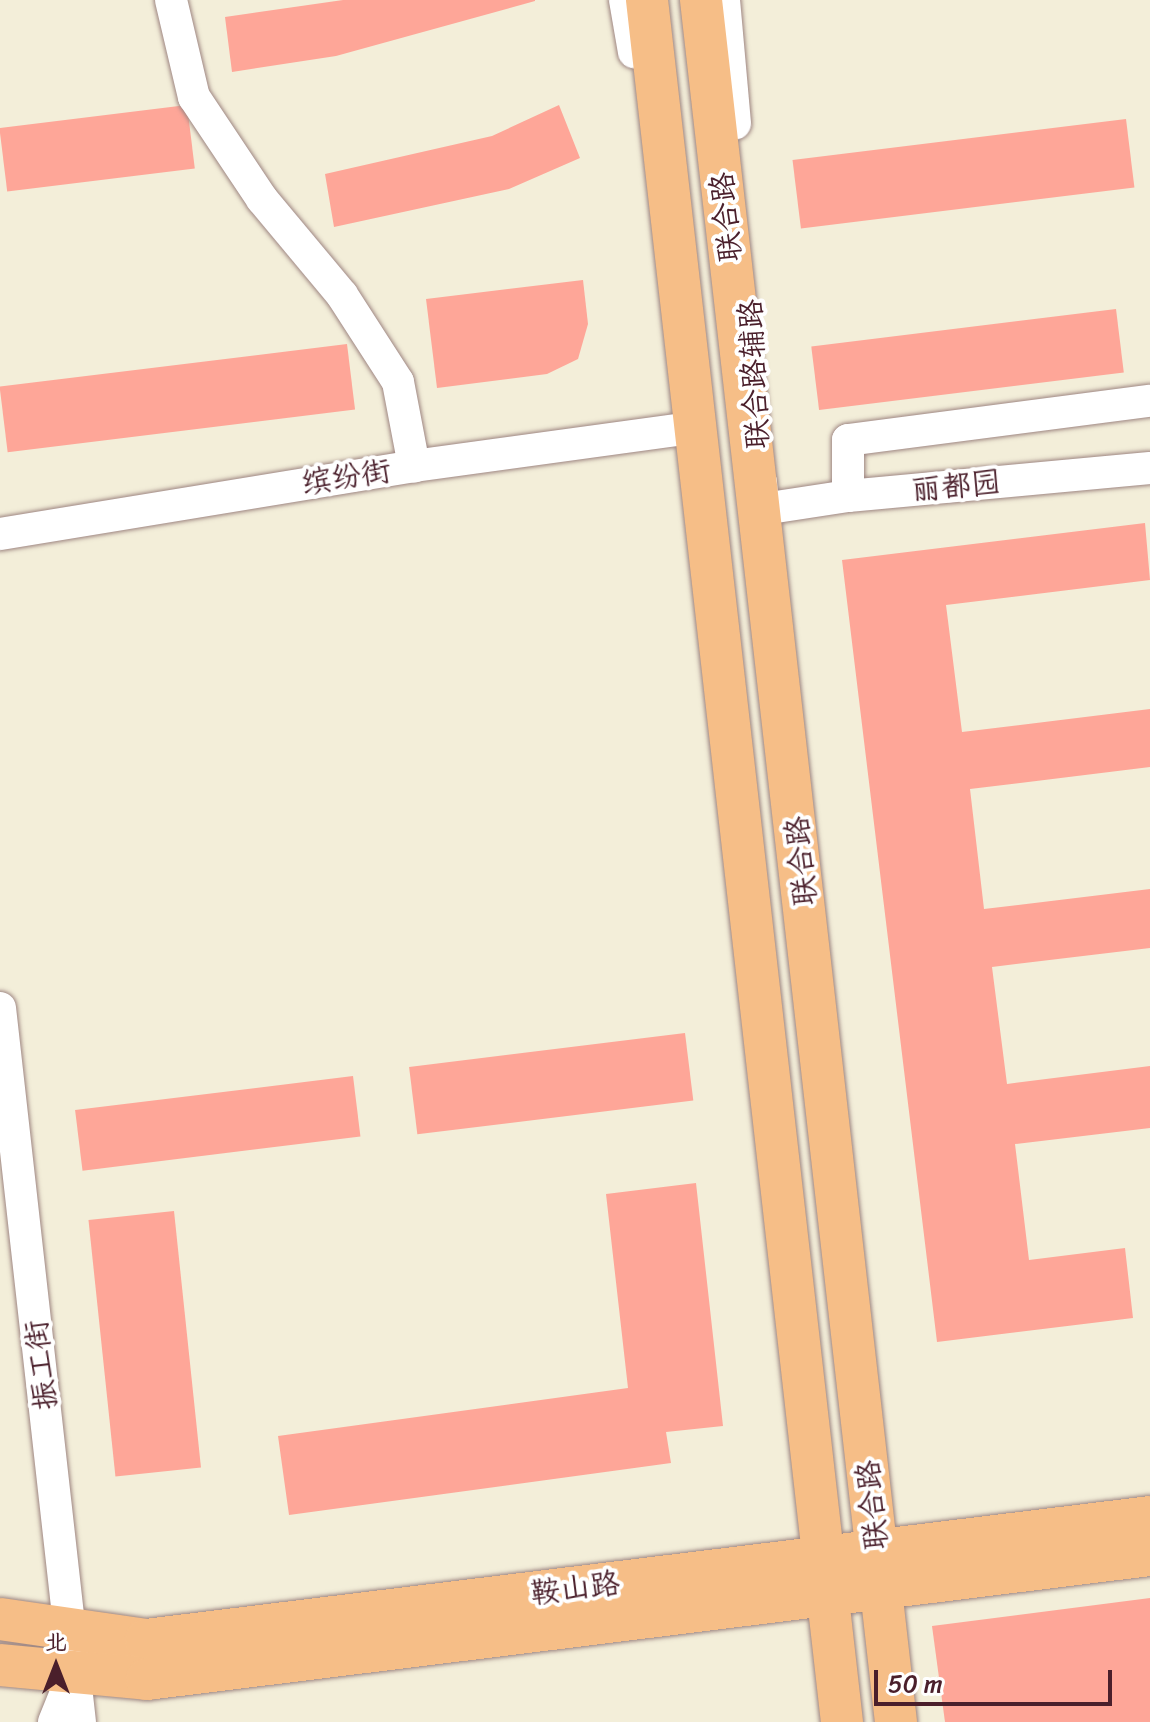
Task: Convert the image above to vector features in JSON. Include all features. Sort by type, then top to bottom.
[{"type":"main road","name":"联合路","points":[[647,0],[691,413],[711,540],[842,1722]]},
{"type":"main road","name":"联合路","points":[[701,0],[751,457],[763,509],[896,1722]]},
{"type":"main road","name":"鞍山路","points":[[0,1665],[147,1679],[878,1569],[1150,1517]]},
{"type":"main road","name":"鞍山路","points":[[878,1569],[1150,1555]]},
{"type":"main road","name":"鞍山路","points":[[0,1619],[146,1640],[825,1576]]},
{"type":"street","points":[[171,0],[194,97],[262,199],[342,295],[398,382],[414,466]]},
{"type":"street","points":[[625,0],[691,413]]},
{"type":"street","name":"联合路辅路","points":[[724,0],[763,509]]},
{"type":"street","points":[[848,496],[848,440],[1150,401]]},
{"type":"street","name":"缤纷街","points":[[0,534],[414,466],[691,413]]},
{"type":"street","name":"丽都园","points":[[763,509],[848,496],[1150,468]]},
{"type":"street","name":"振工街","points":[[0,1008],[80,1722]]},
{"type":"street","points":[[54,1722],[75,1672]]},
{"type":"building","points":[[343,0],[535,1],[336,56],[232,72],[225,17]]},
{"type":"building","points":[[187,105],[195,169],[7,192],[0,128]]},
{"type":"building","points":[[559,105],[580,158],[509,189],[334,227],[325,174],[492,136]]},
{"type":"building","points":[[1126,119],[1134,187],[801,228],[793,160]]},
{"type":"building","points":[[583,280],[588,324],[578,359],[547,374],[437,388],[426,299]]},
{"type":"building","points":[[1116,309],[1124,373],[819,410],[811,346]]},
{"type":"building","points":[[347,344],[355,410],[8,452],[0,387]]},
{"type":"building","points":[[1145,523],[1150,580],[946,605],[962,732],[1150,709],[1150,767],[970,789],[984,909],[1150,889],[1150,948],[992,967],[1007,1084],[1150,1066],[1150,1128],[1015,1144],[1029,1260],[1125,1248],[1133,1318],[937,1342],[842,560]]},
{"type":"building","points":[[685,1033],[693,1100],[417,1134],[409,1067]]},
{"type":"building","points":[[353,1076],[360,1137],[83,1171],[75,1110]]},
{"type":"building","points":[[696,1183],[723,1426],[666,1432],[671,1463],[289,1515],[278,1436],[628,1388],[606,1194]]},
{"type":"building","points":[[174,1211],[201,1468],[115,1477],[88,1220]]},
{"type":"building","points":[[1150,1598],[1150,1722],[945,1722],[932,1626]]}]
